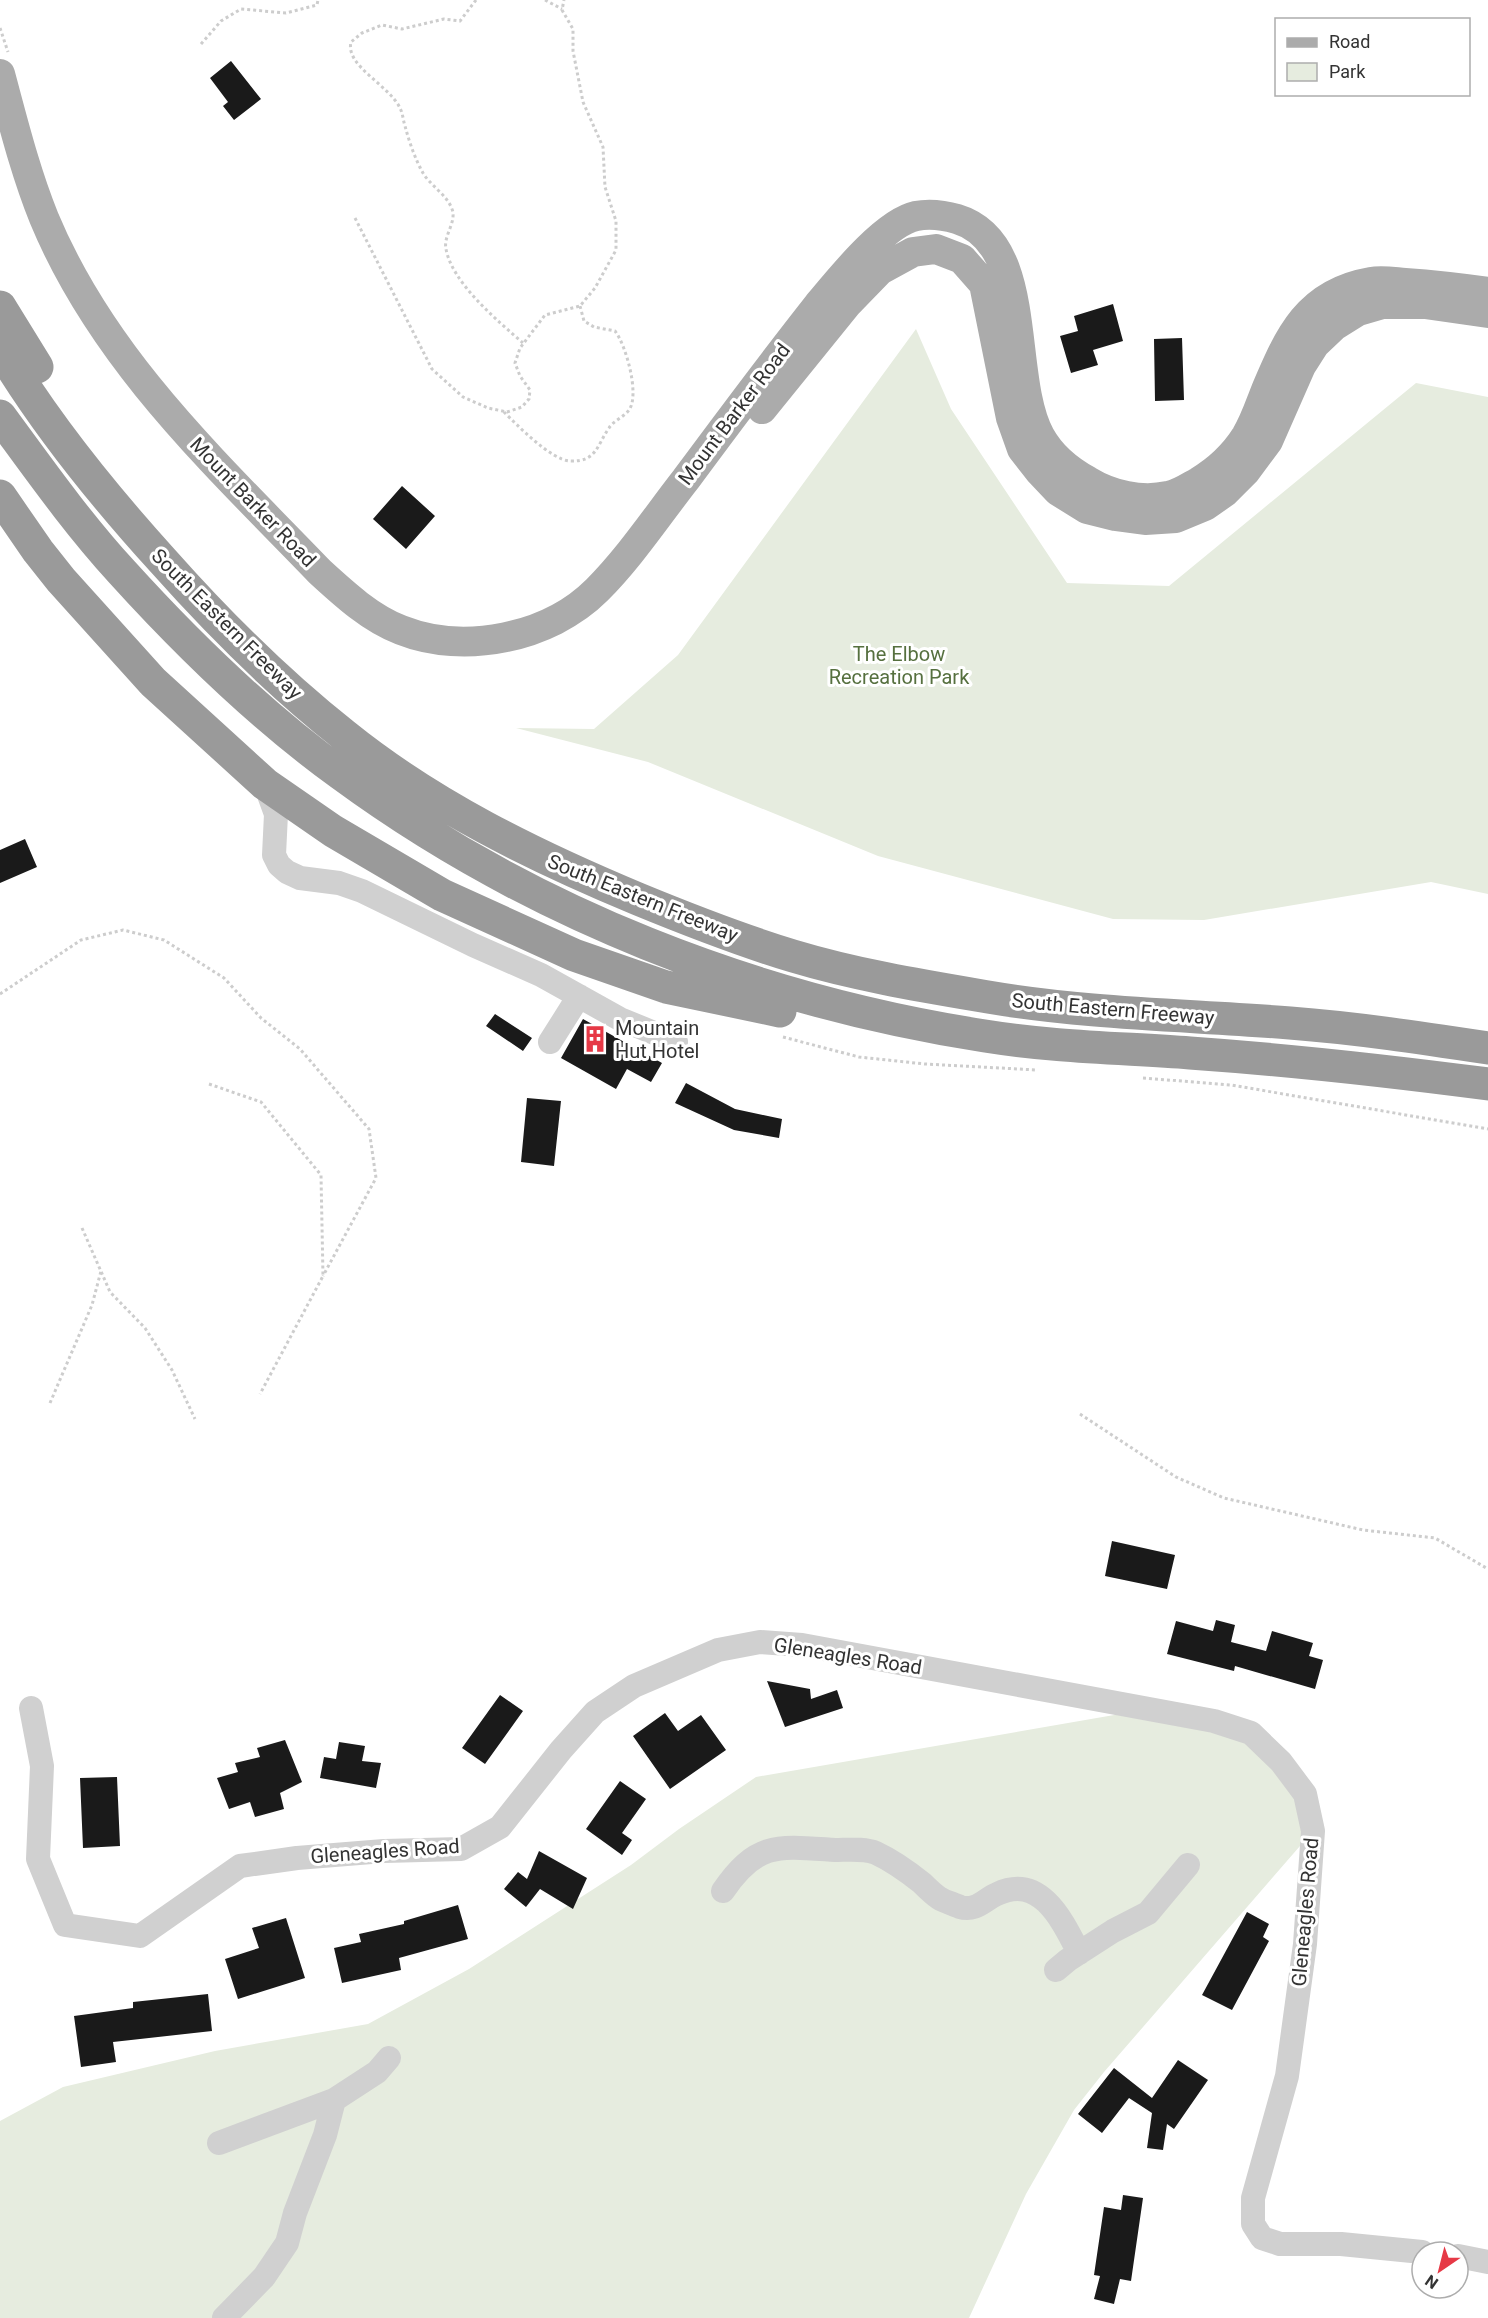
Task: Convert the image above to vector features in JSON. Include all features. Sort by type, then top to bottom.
[{"type":"highway","points":[[0,307],[59,401],[104,464],[147,516],[346,737]]},
{"type":"highway","name":"South Eastern Freeway","points":[[0,348],[70,451],[132,527],[198,600],[270,673],[346,737],[429,795],[515,844],[702,926],[795,957],[895,981],[994,998],[1092,1010],[1295,1023],[1488,1048]]},
{"type":"highway","name":"South Eastern Freeway","points":[[0,416],[55,491],[120,570],[189,642],[261,709],[340,774],[423,829],[511,880],[601,926],[695,964],[791,995],[988,1037],[1290,1061],[1488,1084]]},
{"type":"highway","points":[[0,496],[61,580],[134,663],[181,710],[265,784],[333,831],[442,895],[574,955],[666,987],[759,1006],[857,1031],[988,1037]]},
{"type":"main road","name":"Mount Barker Road","points":[[4,64],[17,141],[44,219],[87,301],[123,358],[166,411],[320,572],[345,595],[376,617],[402,631],[434,639],[465,642],[496,639],[544,624],[572,609],[595,592],[644,534],[775,358],[830,290],[884,234],[912,216],[939,214],[970,223],[993,245],[1004,267],[1013,297],[1026,400],[1039,434],[1055,457],[1065,481],[1087,509],[1145,520],[1176,518],[1205,506],[1225,492],[1245,472],[1268,441],[1301,366],[1315,344],[1326,315],[1339,291],[1378,281],[1448,286],[1488,292]]},
{"type":"main road","name":"Mount Barker Road","points":[[0,118],[21,185],[50,256],[83,316],[127,380],[167,426],[322,588],[369,626],[399,641],[431,651],[484,652],[509,648],[545,637],[577,620],[603,600],[847,304],[880,270],[913,252],[936,249],[962,259],[984,284],[1011,418],[1022,449],[1040,472],[1065,481]]},
{"type":"main road","name":"Mount Barker Road","points":[[1326,315],[1358,311],[1382,304],[1425,304],[1488,313]]},
{"type":"street","points":[[265,784],[276,814],[273,851],[277,862],[290,874],[339,883],[363,891],[473,945],[541,975],[620,1018],[676,1042]]},
{"type":"street","points":[[273,845],[284,832],[298,825],[316,826],[333,831]]},
{"type":"street","points":[[550,1042],[579,996]]},
{"type":"street","name":"Gleneagles Road","points":[[31,1708],[42,1766],[38,1859],[64,1925],[140,1936],[240,1866],[297,1857],[460,1849],[500,1827],[561,1750],[595,1712],[634,1686],[676,1666],[729,1648],[760,1642],[802,1646],[1214,1721],[1251,1733],[1281,1762],[1305,1794],[1313,1831],[1305,1944],[1287,2076],[1253,2198],[1252,2224],[1262,2238],[1280,2244],[1341,2244],[1410,2251]]},
{"type":"street","points":[[723,1891],[737,1871],[753,1857],[772,1849],[814,1848],[873,1852],[900,1866],[938,1898],[964,1908],[980,1906],[998,1893],[1019,1888],[1042,1896],[1061,1917],[1079,1953]]},
{"type":"street","points":[[1056,1970],[1079,1953],[1148,1913],[1188,1865]]},
{"type":"street","points":[[219,2143],[334,2100],[376,2072],[389,2058]]},
{"type":"street","points":[[224,2318],[264,2277],[287,2243],[295,2212],[325,2135],[334,2100]]},
{"type":"street","points":[[1470,2258],[1488,2262]]},
{"type":"path","points":[[201,44],[221,21],[242,9],[286,13],[317,5],[318,0]]},
{"type":"path","points":[[476,0],[460,21],[444,19],[402,29],[382,25],[362,33],[351,42],[349,50],[351,56],[367,74],[392,94],[401,110],[405,127],[423,173],[452,208],[453,218],[445,246],[449,260],[487,311],[523,343]]},
{"type":"path","points":[[355,218],[432,369],[463,397],[488,408],[507,412],[522,408],[529,399],[530,390],[520,376],[515,363],[523,343],[545,315],[580,306],[595,288],[616,250],[616,221],[605,187],[603,147],[584,102],[573,51],[573,29],[562,9],[545,0]]},
{"type":"path","points":[[562,9],[564,0]]},
{"type":"path","points":[[0,28],[4,64]]},
{"type":"path","points":[[502,411],[536,443],[568,462],[587,459],[598,450],[609,427],[630,409],[634,400],[633,380],[621,339],[615,331],[594,327],[584,321],[580,306]]},
{"type":"path","points":[[0,994],[81,940],[123,930],[164,940],[224,978],[261,1018],[300,1049],[369,1130],[376,1178],[260,1394]]},
{"type":"path","points":[[209,1084],[261,1102],[321,1175],[323,1276]]},
{"type":"path","points":[[82,1228],[110,1292],[145,1328],[172,1370],[195,1419]]},
{"type":"path","points":[[50,1403],[92,1305],[101,1271]]},
{"type":"path","points":[[1080,1414],[1176,1477],[1224,1498],[1363,1530],[1435,1538],[1488,1569]]},
{"type":"green space","name":"The Elbow Recreation Park","points":[[916,329],[951,409],[1067,583],[1169,586],[1416,383],[1488,397],[1488,894],[1431,882],[1204,920],[1113,919],[878,856],[648,762],[516,728],[594,729],[678,655]]},
{"type":"green space","points":[[1143,1710],[1214,1721],[1281,1762],[1313,1831],[1104,2072],[1074,2110],[1026,2194],[969,2318],[0,2318],[0,2121],[63,2087],[215,2051],[368,2024],[469,1969],[631,1865],[679,1829],[756,1777]]},
{"type":"building","points":[[231,61],[261,99],[234,120],[223,106],[228,102],[210,78]]},
{"type":"building","points":[[1113,304],[1123,341],[1093,350],[1098,365],[1071,373],[1060,336],[1078,331],[1074,316]]},
{"type":"building","points":[[1182,338],[1184,400],[1155,401],[1154,339]]},
{"type":"building","points":[[402,486],[435,516],[406,549],[373,519]]},
{"type":"building","points":[[25,839],[37,867],[0,883],[0,850]]},
{"type":"building","points":[[495,1014],[532,1038],[523,1051],[486,1026]]},
{"type":"building","name":"Mountain Hut Hotel","points":[[583,1019],[662,1063],[651,1082],[627,1069],[616,1089],[561,1058]]},
{"type":"building","points":[[686,1083],[735,1109],[782,1119],[779,1138],[734,1130],[675,1103]]},
{"type":"building","points":[[527,1098],[561,1101],[554,1166],[521,1162]]},
{"type":"building","points":[[1112,1541],[1175,1555],[1167,1589],[1105,1576]]},
{"type":"building","points":[[1216,1620],[1235,1625],[1231,1642],[1266,1651],[1272,1631],[1313,1643],[1309,1656],[1323,1660],[1315,1689],[1235,1666],[1234,1671],[1167,1654],[1176,1621],[1213,1631]]},
{"type":"building","points":[[767,1681],[810,1689],[811,1699],[837,1690],[843,1708],[785,1727]]},
{"type":"building","points":[[500,1695],[523,1711],[485,1764],[462,1748]]},
{"type":"building","points":[[665,1713],[678,1731],[701,1715],[726,1750],[670,1789],[633,1736]]},
{"type":"building","points":[[285,1740],[302,1782],[280,1793],[284,1809],[255,1817],[250,1802],[229,1809],[217,1778],[238,1772],[235,1763],[260,1757],[257,1748]]},
{"type":"building","points":[[339,1742],[365,1746],[362,1761],[381,1763],[376,1788],[320,1778],[324,1757],[336,1759]]},
{"type":"building","points":[[117,1777],[120,1846],[83,1848],[80,1778]]},
{"type":"building","points":[[620,1781],[646,1799],[622,1833],[632,1840],[622,1855],[586,1829]]},
{"type":"building","points":[[539,1851],[587,1878],[573,1909],[540,1889],[526,1907],[504,1889],[518,1872],[527,1879]]},
{"type":"building","points":[[458,1905],[468,1939],[399,1958],[401,1970],[342,1983],[334,1948],[361,1942],[359,1934],[404,1924],[404,1921]]},
{"type":"building","points":[[1247,1912],[1269,1924],[1263,1937],[1269,1941],[1232,2010],[1202,1995]]},
{"type":"building","points":[[286,1918],[305,1978],[238,1999],[225,1959],[259,1948],[252,1928]]},
{"type":"building","points":[[208,1994],[212,2031],[113,2042],[116,2062],[81,2067],[74,2016],[133,2008],[133,2002]]},
{"type":"building","points":[[1178,2060],[1208,2080],[1174,2129],[1167,2124],[1163,2150],[1147,2148],[1152,2113],[1129,2098],[1102,2133],[1078,2114],[1114,2068],[1152,2098]]},
{"type":"building","points":[[1123,2195],[1143,2198],[1131,2281],[1120,2279],[1114,2304],[1094,2299],[1100,2276],[1094,2275],[1104,2207],[1121,2210]]},
{"type":"place","name":"Mountain Hut Hotel","points":[[595,1039]]}]
